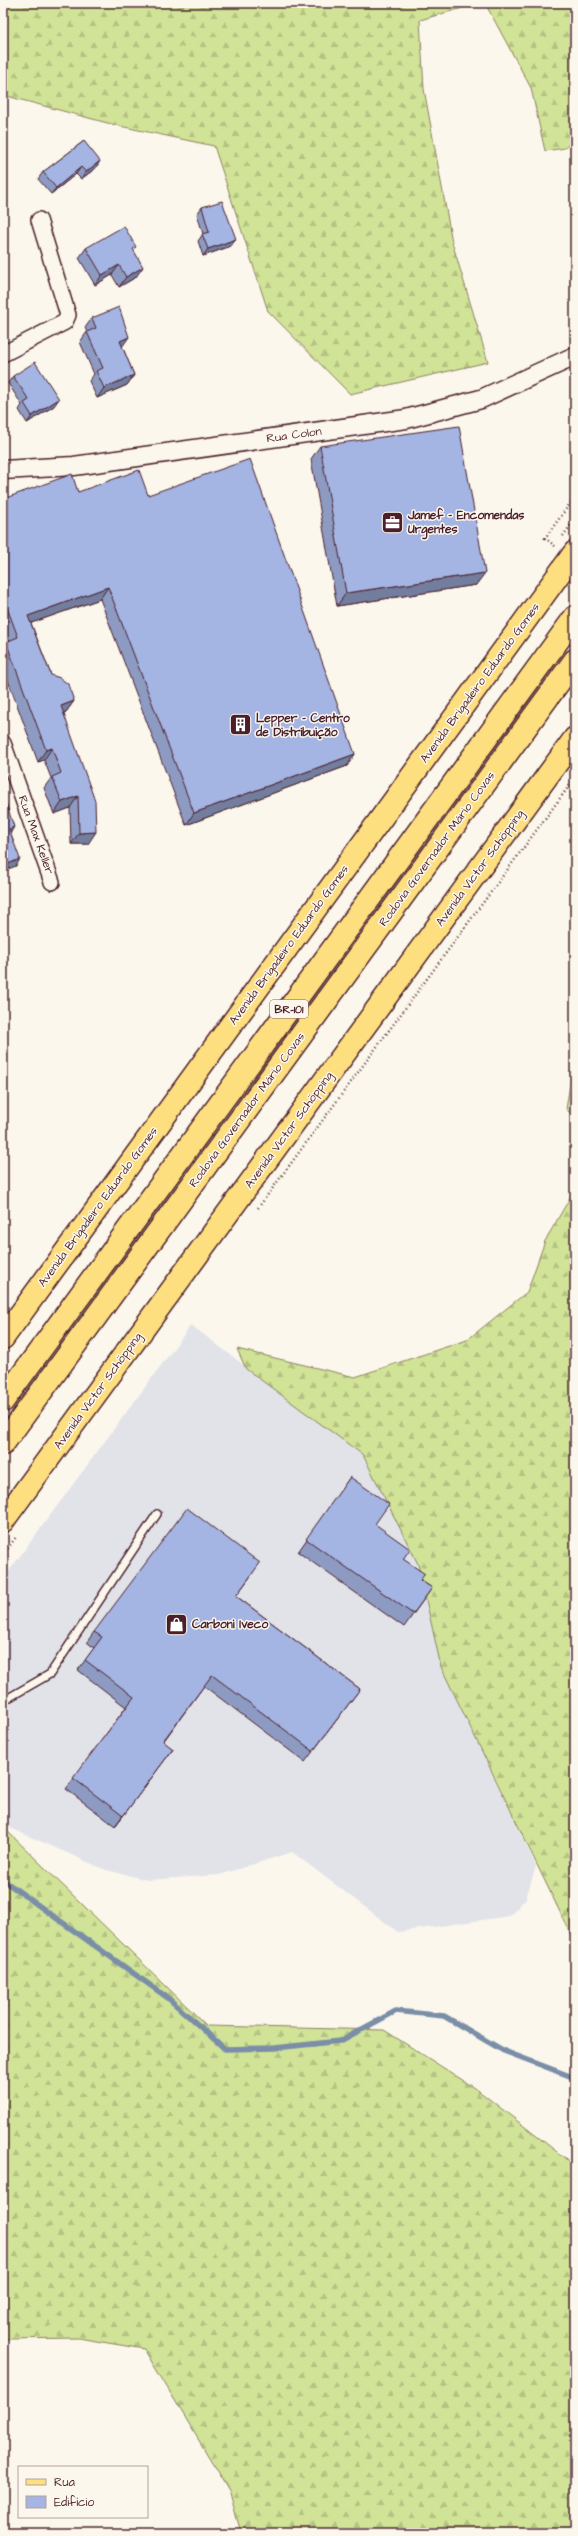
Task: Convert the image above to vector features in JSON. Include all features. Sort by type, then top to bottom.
[{"type":"main road","name":"Avenida Brigadeiro Eduardo Gomes","points":[[4,1334],[575,552]]},
{"type":"main road","name":"Rodovia Governador Mário Covas","points":[[3,1401],[575,617]]},
{"type":"main road","name":"Rodovia Governador Mário Covas","points":[[3,1444],[575,660]]},
{"type":"main road","name":"Avenida Victor Schöpping","points":[[10,1528],[575,738]]},
{"type":"street","points":[[3,354],[65,322],[68,315],[39,220]]},
{"type":"street","name":"Rua Colon","points":[[3,470],[74,466],[406,419],[481,399],[575,356]]},
{"type":"street","name":"Rua Max Keller","points":[[3,743],[52,882]]},
{"type":"lane","points":[[3,1701],[50,1674],[157,1514]]},
{"type":"path","points":[[575,497],[545,538],[555,546],[575,519]]},
{"type":"path","points":[[254,1215],[575,778]]},
{"type":"path","points":[[3,1555],[10,1528]]},
{"type":"shaded area","points":[[191,1325],[363,1455],[418,1564],[441,1667],[536,1866],[526,1898],[510,1916],[398,1932],[292,1852],[219,1875],[148,1880],[106,1870],[3,1825],[3,1579]]},
{"type":"green space","points":[[3,3],[480,3],[420,20],[424,89],[452,242],[488,362],[350,394],[268,311],[214,146],[115,125],[3,95]]},
{"type":"green space","points":[[485,3],[575,3],[575,139],[565,148],[545,151],[531,88]]},
{"type":"green space","points":[[575,1058],[575,1117],[566,1109]]},
{"type":"green space","points":[[575,1189],[575,1943],[441,1667],[418,1564],[363,1455],[246,1369],[237,1349],[355,1377],[467,1340],[527,1292],[545,1241]]},
{"type":"green space","points":[[3,1827],[207,2026],[384,2030],[475,2088],[575,2166],[575,2533],[241,2533],[230,2492],[144,2349],[78,2338],[5,2339],[3,2335]]},
{"type":"building","points":[[84,141],[100,161],[86,172],[81,167],[56,188],[43,172]]},
{"type":"building","points":[[222,201],[236,239],[208,249],[202,234],[209,232],[202,207]]},
{"type":"building","points":[[124,226],[136,247],[133,249],[143,267],[126,277],[119,265],[102,275],[86,248]]},
{"type":"building","points":[[119,307],[129,337],[120,341],[134,375],[104,388],[96,371],[103,368],[87,332],[96,328],[92,318]]},
{"type":"building","points":[[35,362],[59,399],[32,416],[24,403],[29,400],[13,376]]},
{"type":"building","name":"Jamef - Encomendas Urgentes","points":[[459,426],[485,573],[346,593],[320,446]]},
{"type":"building","points":[[250,459],[355,754],[194,813],[108,587],[28,616],[51,675],[60,678],[68,684],[74,701],[61,706],[95,801],[96,832],[79,833],[78,796],[62,802],[52,777],[61,773],[52,748],[46,750],[6,642],[18,637],[3,597],[3,499],[72,474],[78,492],[139,470],[148,495]]},
{"type":"building","points":[[3,794],[14,827],[9,829],[20,859],[3,866]]},
{"type":"building","points":[[350,1477],[389,1504],[375,1524],[410,1549],[403,1559],[425,1574],[420,1580],[432,1588],[413,1614],[306,1539]]},
{"type":"building","name":"Carboni Iveco","points":[[187,1508],[260,1563],[236,1596],[360,1689],[313,1751],[212,1675],[163,1741],[173,1749],[123,1816],[73,1778],[134,1697],[85,1660],[102,1637],[94,1632]]},
{"type":"waterway","points":[[3,1880],[168,1998],[225,2049],[275,2048],[340,2041],[396,2011],[444,2016],[504,2051],[575,2078]]},
{"type":"place","name":"Jamef - Encomendas Urgentes","points":[[393,522]]},
{"type":"place","name":"Lepper - Centro de Distribuição","points":[[241,725]]},
{"type":"place","name":"Carboni Iveco","points":[[177,1624]]}]
